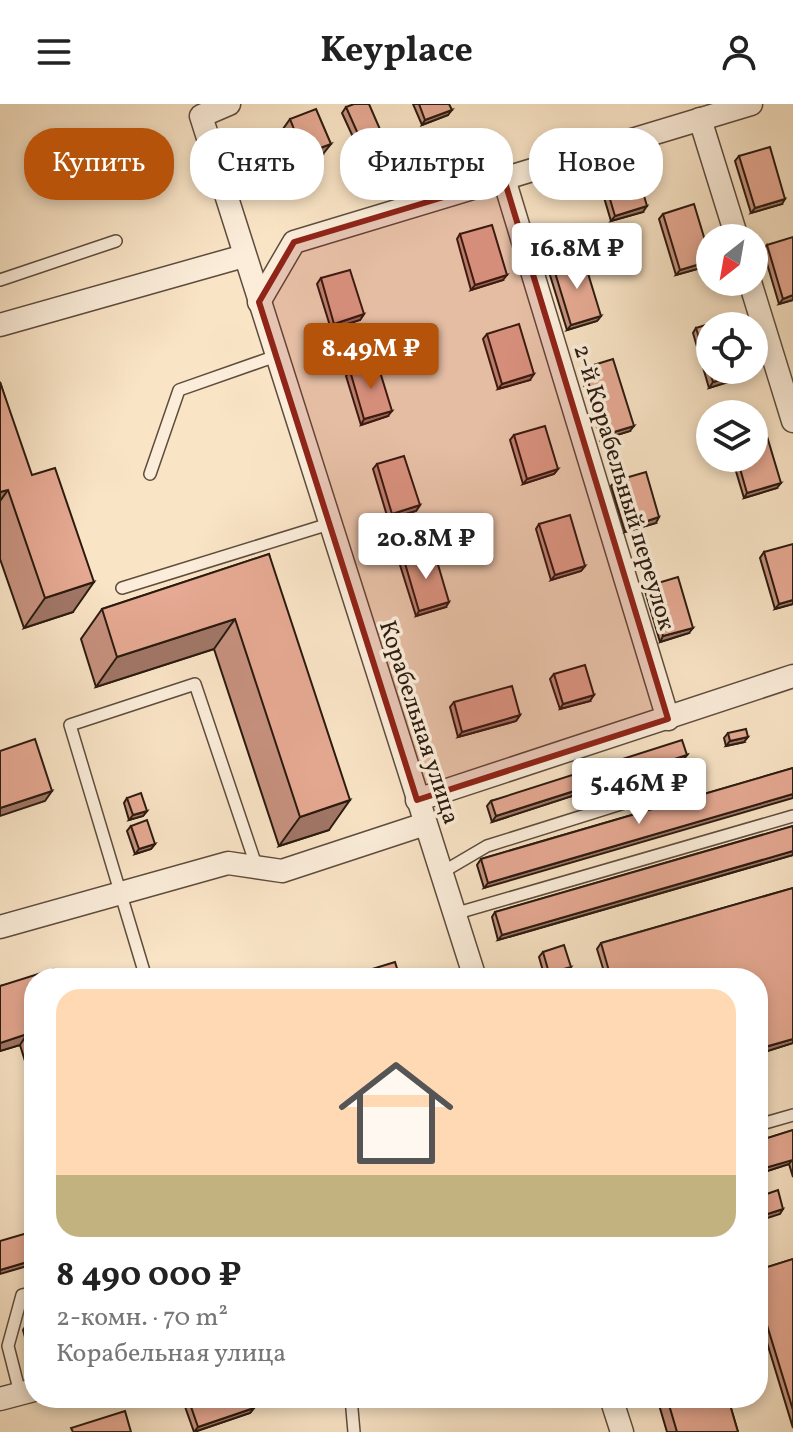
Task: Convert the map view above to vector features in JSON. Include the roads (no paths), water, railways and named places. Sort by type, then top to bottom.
[{"type":"street","points":[[199,110],[229,104]]},
{"type":"street","points":[[513,176],[751,104]]},
{"type":"street","name":"Корабельная улица","points":[[199,110],[472,968]]},
{"type":"street","points":[[700,119],[733,224]]},
{"type":"street","points":[[259,302],[294,242],[434,200]]},
{"type":"street","name":"2-й Корабельный переулок","points":[[510,200],[668,719]]},
{"type":"street","points":[[0,325],[244,256]]},
{"type":"street","points":[[754,296],[793,421]]},
{"type":"street","points":[[417,800],[793,676]]},
{"type":"street","points":[[0,927],[228,863],[282,871],[425,824]]},
{"type":"street","points":[[614,1408],[622,1432]]},
{"type":"lane","points":[[0,280],[116,241]]},
{"type":"lane","points":[[150,474],[179,390],[276,356]]},
{"type":"lane","points":[[122,588],[329,524]]},
{"type":"lane","points":[[143,968],[70,725],[195,684],[257,868]]},
{"type":"lane","points":[[441,873],[487,846],[691,782]]},
{"type":"lane","points":[[454,914],[793,816]]},
{"type":"lane","points":[[768,1122],[793,1115]]},
{"type":"lane","points":[[18,1394],[8,1346],[24,1294]]},
{"type":"lane","points":[[352,1408],[354,1432]]}]
